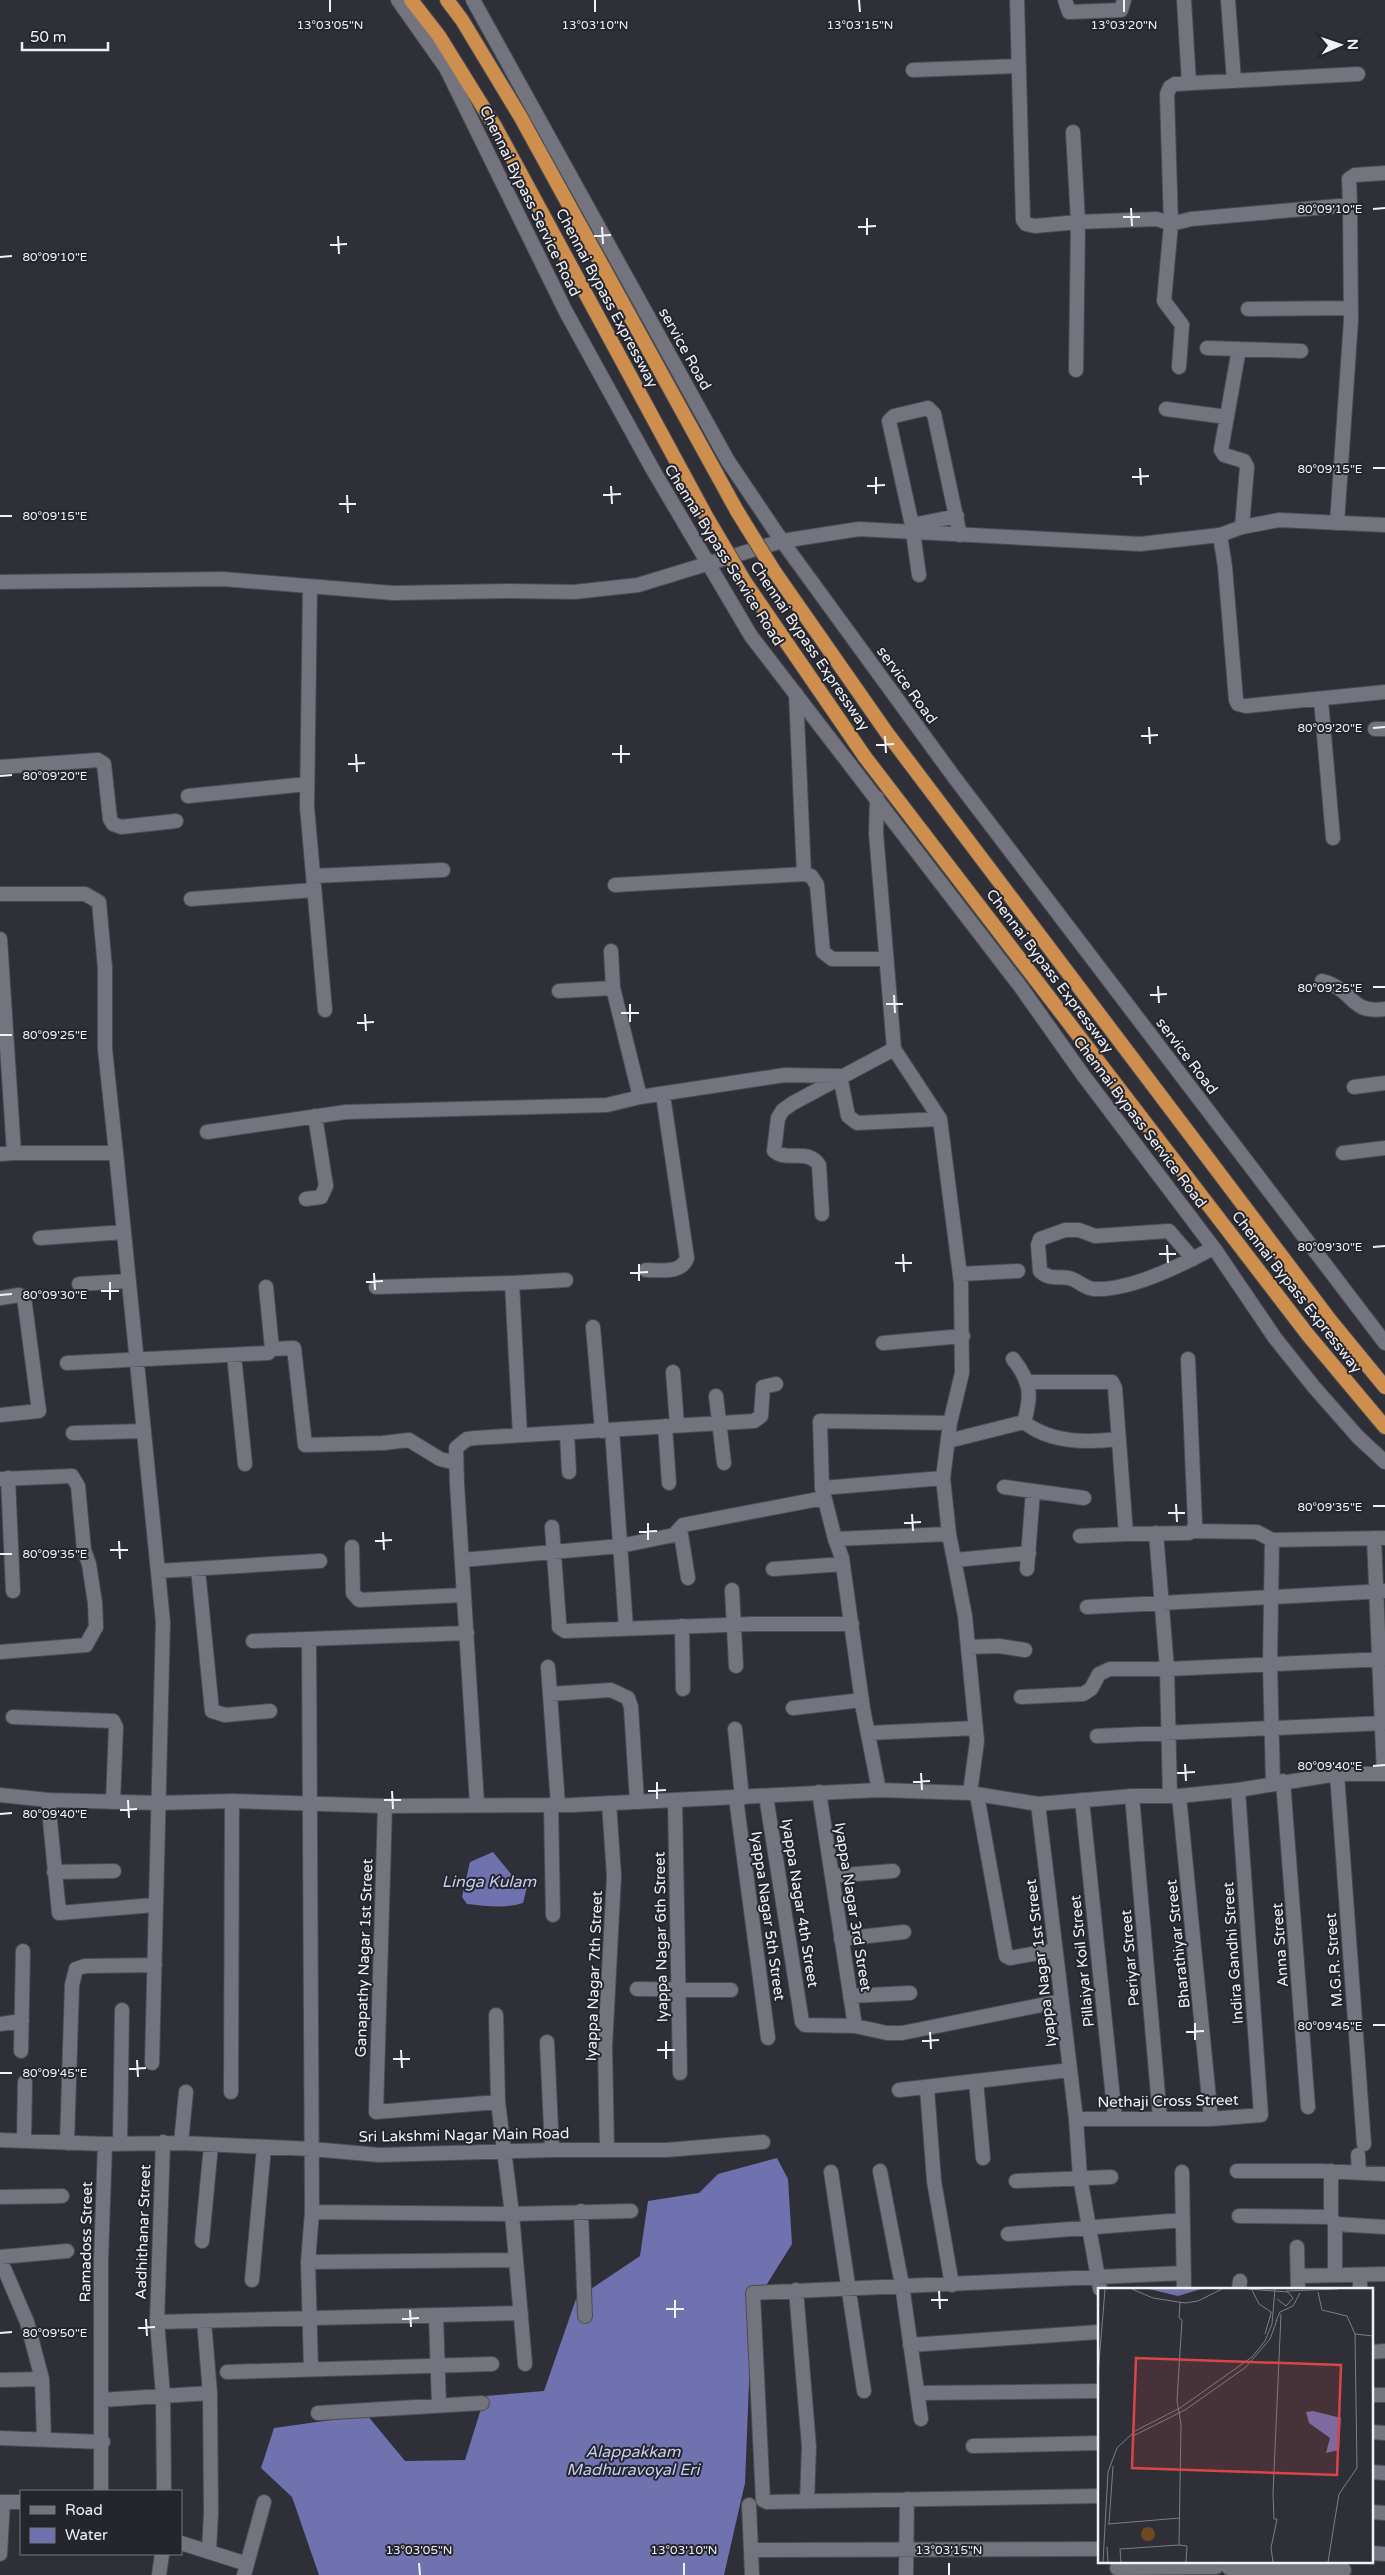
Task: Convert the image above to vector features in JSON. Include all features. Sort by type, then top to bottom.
[{"type":"highway","name":"Chennai Bypass Expressway","points":[[411,0],[439,36],[496,128],[706,516],[746,582],[865,757],[1308,1335],[1385,1427]]},
{"type":"highway","name":"Chennai Bypass Expressway","points":[[447,0],[462,20],[520,116],[737,511],[774,571],[887,733],[1330,1320],[1385,1387]]},
{"type":"street","name":"Chennai Bypass Service Road","points":[[398,0],[446,68],[566,312],[653,470],[751,636],[1020,986],[1083,1075],[1213,1248],[1275,1338],[1314,1387],[1358,1437],[1385,1462]]},
{"type":"street","name":"service Road","points":[[473,0],[728,461],[782,541],[954,777],[1385,1343]]},
{"type":"street","points":[[1017,0],[1023,220],[1026,224],[1036,226],[1078,222],[1157,219],[1171,224],[1191,219],[1350,205]]},
{"type":"street","points":[[1065,0],[1069,12],[1121,10],[1124,0]]},
{"type":"street","points":[[1184,0],[1189,83]]},
{"type":"street","points":[[1228,0],[1234,81]]},
{"type":"street","points":[[913,70],[1019,66]]},
{"type":"street","points":[[1179,367],[1182,325],[1164,301],[1171,224],[1166,94],[1170,87],[1175,84],[1189,83],[1358,74]]},
{"type":"street","points":[[1073,132],[1078,222],[1076,370]]},
{"type":"street","points":[[1337,523],[1350,308],[1349,178],[1355,175],[1385,173]]},
{"type":"street","points":[[1248,309],[1350,308]]},
{"type":"street","points":[[1207,348],[1302,351]]},
{"type":"street","points":[[1239,349],[1221,450],[1224,455],[1244,461],[1247,467],[1242,527]]},
{"type":"street","points":[[919,575],[913,529],[889,421],[894,416],[928,408],[934,414],[960,535]]},
{"type":"street","points":[[1166,409],[1227,416]]},
{"type":"street","points":[[913,529],[957,516]]},
{"type":"street","points":[[0,582],[224,579],[393,594],[574,592],[638,585],[710,565],[782,541],[858,529],[913,529],[960,535],[1140,544],[1220,535],[1242,527],[1279,520],[1385,526]]},
{"type":"street","points":[[1220,535],[1225,567],[1236,700],[1238,704],[1246,706],[1320,700],[1385,692]]},
{"type":"street","points":[[310,587],[307,784],[313,883],[325,1010]]},
{"type":"street","points":[[796,694],[804,874]]},
{"type":"street","points":[[1320,700],[1333,838]]},
{"type":"street","points":[[0,767],[98,760],[104,764],[110,819],[113,824],[121,827],[176,821]]},
{"type":"street","points":[[188,796],[307,784]]},
{"type":"street","points":[[877,798],[876,833],[894,1050],[940,1119],[960,1274],[963,1336],[962,1373],[950,1423],[944,1478],[949,1534],[955,1560],[968,1647],[976,1728],[977,1741],[973,1794],[1006,1956],[1010,1958],[1056,1950]]},
{"type":"street","points":[[191,899],[313,883],[443,870]]},
{"type":"street","points":[[615,885],[804,874],[811,876],[817,885],[823,952],[826,957],[832,960],[885,959]]},
{"type":"street","points":[[0,894],[85,894],[99,902],[105,968],[105,1049],[163,1622],[159,1802],[154,1905],[155,1965],[152,2063]]},
{"type":"street","points":[[0,939],[7,1153],[116,1153]]},
{"type":"street","points":[[611,951],[613,988],[640,1097]]},
{"type":"street","points":[[1322,981],[1343,989],[1364,1009],[1385,1009]]},
{"type":"street","points":[[559,990],[613,988]]},
{"type":"street","points":[[822,1214],[821,1171],[815,1159],[797,1155],[777,1154],[773,1148],[778,1118],[782,1110],[840,1076],[894,1050]]},
{"type":"street","points":[[207,1132],[346,1112],[607,1105],[640,1097],[785,1076],[840,1076]]},
{"type":"street","points":[[840,1076],[848,1116],[857,1123],[940,1119]]},
{"type":"street","points":[[1354,1087],[1385,1083]]},
{"type":"street","points":[[646,1270],[678,1270],[687,1258],[663,1094]]},
{"type":"street","points":[[306,1198],[320,1197],[326,1186],[315,1116]]},
{"type":"street","points":[[1343,1153],[1385,1148]]},
{"type":"street","points":[[1193,1259],[1169,1231],[1095,1236],[1079,1230],[1065,1230],[1040,1239],[1038,1245],[1040,1271],[1045,1276],[1069,1278],[1094,1288],[1143,1280],[1193,1259],[1213,1248]]},
{"type":"street","points":[[40,1238],[124,1232]]},
{"type":"street","points":[[960,1274],[1018,1271]]},
{"type":"street","points":[[376,1288],[566,1280]]},
{"type":"street","points":[[79,1284],[129,1281]]},
{"type":"street","points":[[512,1283],[520,1435]]},
{"type":"street","points":[[67,1363],[268,1354],[272,1349],[266,1287]]},
{"type":"street","points":[[0,1298],[19,1295],[24,1297],[39,1411],[0,1415]]},
{"type":"street","points":[[593,1327],[620,1546],[626,1628]]},
{"type":"street","points":[[883,1343],[963,1336]]},
{"type":"street","points":[[272,1349],[294,1348],[305,1445],[383,1443],[410,1440],[440,1459],[456,1464]]},
{"type":"street","points":[[234,1355],[245,1464]]},
{"type":"street","points":[[1013,1359],[1027,1382],[1030,1404],[1024,1422]]},
{"type":"street","points":[[1188,1359],[1195,1523],[1192,1531]]},
{"type":"street","points":[[669,1483],[673,1372]]},
{"type":"street","points":[[1027,1382],[1112,1382],[1115,1388],[1126,1534]]},
{"type":"street","points":[[477,1804],[456,1448],[467,1439],[607,1431],[758,1419],[762,1412],[763,1387],[776,1384]]},
{"type":"street","points":[[716,1396],[724,1463]]},
{"type":"street","points":[[880,1790],[862,1700],[843,1564],[823,1493],[820,1421],[950,1423]]},
{"type":"street","points":[[948,1441],[1024,1422],[1041,1432],[1071,1440],[1095,1442],[1118,1439]]},
{"type":"street","points":[[73,1433],[144,1431]]},
{"type":"street","points":[[567,1433],[569,1472]]},
{"type":"street","points":[[0,1652],[86,1645],[96,1627],[89,1564],[84,1550],[78,1486],[72,1476],[4,1479],[13,1591]]},
{"type":"street","points":[[462,1560],[620,1546],[674,1535],[683,1525],[823,1493],[944,1478]]},
{"type":"street","points":[[1004,1487],[1084,1498]]},
{"type":"street","points":[[1027,1569],[1033,1491]]},
{"type":"street","points":[[552,1527],[559,1628],[565,1631],[682,1626],[852,1624]]},
{"type":"street","points":[[680,1528],[688,1578]]},
{"type":"street","points":[[0,1795],[48,1800],[113,1802],[312,1803],[385,1806],[554,1805],[739,1798],[880,1790],[973,1794],[1038,1804],[1132,1796],[1174,1796],[1238,1790],[1278,1782],[1337,1774],[1385,1774],[1380,1538],[1272,1540],[1257,1532],[1192,1531],[1186,1534],[1156,1533],[1080,1536]]},
{"type":"street","name":"Bharathiyar Street","points":[[1156,1533],[1167,1669],[1169,1733],[1174,1796],[1211,2119]]},
{"type":"street","points":[[835,1539],[949,1534]]},
{"type":"street","name":"Anna Street","points":[[1272,1540],[1270,1664],[1272,1728],[1308,2107]]},
{"type":"street","points":[[352,1547],[353,1593],[359,1600],[464,1596]]},
{"type":"street","points":[[955,1560],[1029,1553]]},
{"type":"street","points":[[158,1571],[320,1562]]},
{"type":"street","points":[[773,1569],[843,1564]]},
{"type":"street","points":[[198,1569],[212,1711],[225,1715],[270,1711]]},
{"type":"street","points":[[732,1590],[736,1666]]},
{"type":"street","points":[[1088,1607],[1162,1604],[1272,1595],[1381,1591]]},
{"type":"street","points":[[682,1626],[683,1689]]},
{"type":"street","points":[[253,1641],[467,1633]]},
{"type":"street","points":[[309,1640],[312,1803],[312,2212],[308,2262],[311,2368]]},
{"type":"street","points":[[968,1647],[999,1646],[1025,1650]]},
{"type":"street","points":[[1022,1697],[1082,1694],[1090,1688],[1099,1674],[1110,1669],[1167,1669],[1382,1659]]},
{"type":"street","points":[[548,1667],[554,1805],[553,1914]]},
{"type":"street","points":[[550,1694],[611,1690],[628,1698],[631,1707],[637,1802]]},
{"type":"street","points":[[792,1708],[862,1700]]},
{"type":"street","points":[[13,1717],[113,1721],[116,1727],[113,1802]]},
{"type":"street","points":[[1097,1736],[1384,1723]]},
{"type":"street","points":[[868,1734],[976,1728]]},
{"type":"street","name":"Iyappa Nagar 5th Street","points":[[735,1729],[739,1798],[768,2038]]},
{"type":"street","name":"M.G.R. Street","points":[[1337,1774],[1361,2149],[1359,2173]]},
{"type":"street","name":"Indira Gandhi Street","points":[[1238,1790],[1261,2114]]},
{"type":"street","name":"Iyappa Nagar 3rd Street","points":[[819,1792],[855,2026]]},
{"type":"street","name":"Iyappa Nagar 4th Street","points":[[766,1796],[802,2022],[811,2027],[855,2026]]},
{"type":"street","name":"Periyar Street","points":[[1132,1796],[1160,2118]]},
{"type":"street","points":[[48,1800],[59,1913],[85,1909],[154,1905]]},
{"type":"street","name":"Iyappa Nagar 6th Street","points":[[675,1800],[680,2073]]},
{"type":"street","name":"Pillaiyar Koil Street","points":[[1082,1800],[1115,2118]]},
{"type":"street","points":[[231,2092],[232,1802]]},
{"type":"street","name":"Iyappa Nagar 7th Street","points":[[607,2150],[605,2047],[614,1876],[610,1803]]},
{"type":"street","name":"Iyappa Nagar 1st Street","points":[[1038,1804],[1076,2119],[1080,2178],[1100,2284]]},
{"type":"street","name":"Ganapathy Nagar 1st Street","points":[[385,1806],[376,2112],[498,2102]]},
{"type":"street","points":[[54,1872],[114,1871]]},
{"type":"street","points":[[832,1876],[893,1871]]},
{"type":"street","points":[[841,1939],[904,1932]]},
{"type":"street","points":[[21,2051],[23,1951]]},
{"type":"street","points":[[67,2143],[72,1985],[76,1970],[85,1966],[155,1965]]},
{"type":"street","points":[[637,1989],[731,1990]]},
{"type":"street","points":[[850,1996],[910,1993]]},
{"type":"street","points":[[855,2026],[887,2033],[902,2032],[1061,2001]]},
{"type":"street","points":[[120,2144],[122,2010]]},
{"type":"street","points":[[496,2015],[498,2102],[512,2214],[525,2364]]},
{"type":"street","points":[[0,2024],[22,2021]]},
{"type":"street","points":[[546,2042],[552,2150]]},
{"type":"street","points":[[898,2090],[1070,2070]]},
{"type":"street","points":[[976,2081],[983,2158]]},
{"type":"street","points":[[24,2140],[25,2082]]},
{"type":"street","points":[[927,2088],[934,2181],[952,2285]]},
{"type":"street","points":[[181,2142],[186,2092]]},
{"type":"street","name":"Nethaji Cross Street","points":[[1076,2119],[1211,2119],[1261,2114]]},
{"type":"street","name":"Sri Lakshmi Nagar Main Road","points":[[0,2140],[105,2144],[181,2142],[312,2149],[379,2155],[552,2150],[666,2150],[764,2142]]},
{"type":"street","name":"Aadhithanar Street","points":[[163,2142],[157,2322],[163,2394],[164,2490]]},
{"type":"street","name":"Ramadoss Street","points":[[102,2490],[101,2260],[105,2144]]},
{"type":"street","points":[[202,2241],[211,2145]]},
{"type":"street","points":[[252,2280],[264,2147]]},
{"type":"street","points":[[880,2171],[902,2285],[921,2419]]},
{"type":"street","points":[[1237,2171],[1330,2171],[1385,2174]]},
{"type":"street","points":[[1330,2171],[1335,2276]]},
{"type":"street","points":[[831,2172],[864,2391]]},
{"type":"street","points":[[1182,2172],[1184,2288]]},
{"type":"street","points":[[1016,2181],[1111,2177]]},
{"type":"street","points":[[0,2197],[62,2196]]},
{"type":"street","points":[[581,2211],[586,2316]]},
{"type":"street","points":[[312,2212],[512,2214],[631,2211]]},
{"type":"street","points":[[1239,2216],[1333,2220],[1385,2227]]},
{"type":"street","points":[[1008,2234],[1183,2220]]},
{"type":"street","points":[[1297,2248],[1298,2282],[1335,2276],[1360,2282],[1385,2274]]},
{"type":"street","points":[[44,2439],[42,2379],[27,2322],[0,2258],[67,2251]]},
{"type":"street","points":[[308,2262],[516,2260]]},
{"type":"street","points":[[1098,2496],[767,2502],[763,2500],[752,2296],[756,2292],[902,2285],[1100,2284],[1184,2273]]},
{"type":"street","points":[[796,2290],[809,2447],[808,2501]]},
{"type":"street","points":[[157,2322],[520,2313]]},
{"type":"street","points":[[436,2316],[439,2406]]},
{"type":"street","points":[[204,2321],[210,2393],[211,2513],[209,2551]]},
{"type":"street","points":[[910,2345],[1098,2332]]},
{"type":"street","points":[[1372,2352],[1385,2352]]},
{"type":"street","points":[[227,2372],[492,2364]]},
{"type":"street","points":[[0,2380],[42,2379]]},
{"type":"street","points":[[917,2393],[1098,2392]]},
{"type":"street","points":[[102,2400],[163,2394],[210,2393]]},
{"type":"street","points":[[1372,2395],[1385,2396]]},
{"type":"street","points":[[318,2413],[482,2403]]},
{"type":"street","points":[[1372,2432],[1385,2433]]},
{"type":"street","points":[[0,2438],[102,2442]]},
{"type":"street","points":[[973,2446],[1098,2443]]},
{"type":"street","points":[[1372,2472],[1385,2472]]},
{"type":"street","points":[[906,2575],[907,2499]]},
{"type":"street","points":[[0,2554],[2,2502],[20,2502]]},
{"type":"street","points":[[182,2543],[209,2551],[246,2570],[264,2502]]},
{"type":"street","points":[[748,2505],[752,2575]]},
{"type":"street","points":[[1372,2512],[1385,2513]]},
{"type":"street","points":[[751,2550],[1098,2549]]},
{"type":"street","points":[[1372,2553],[1385,2554]]},
{"type":"street","points":[[159,2575],[162,2555]]},
{"type":"street","points":[[1117,2568],[1230,2569],[1281,2572],[1344,2569]]},
{"type":"water","name":"Linga Kulam","points":[[493,1852],[511,1874],[528,1883],[523,1903],[482,1906],[467,1904],[462,1897],[470,1862]]},
{"type":"water","name":"Alappakkam Madhuravoyal Eri","points":[[777,2158],[788,2179],[792,2244],[752,2308],[745,2483],[724,2575],[319,2575],[292,2497],[261,2468],[274,2428],[367,2415],[405,2461],[465,2460],[485,2396],[544,2391],[576,2299],[640,2256],[648,2201],[699,2193],[718,2174]]}]
